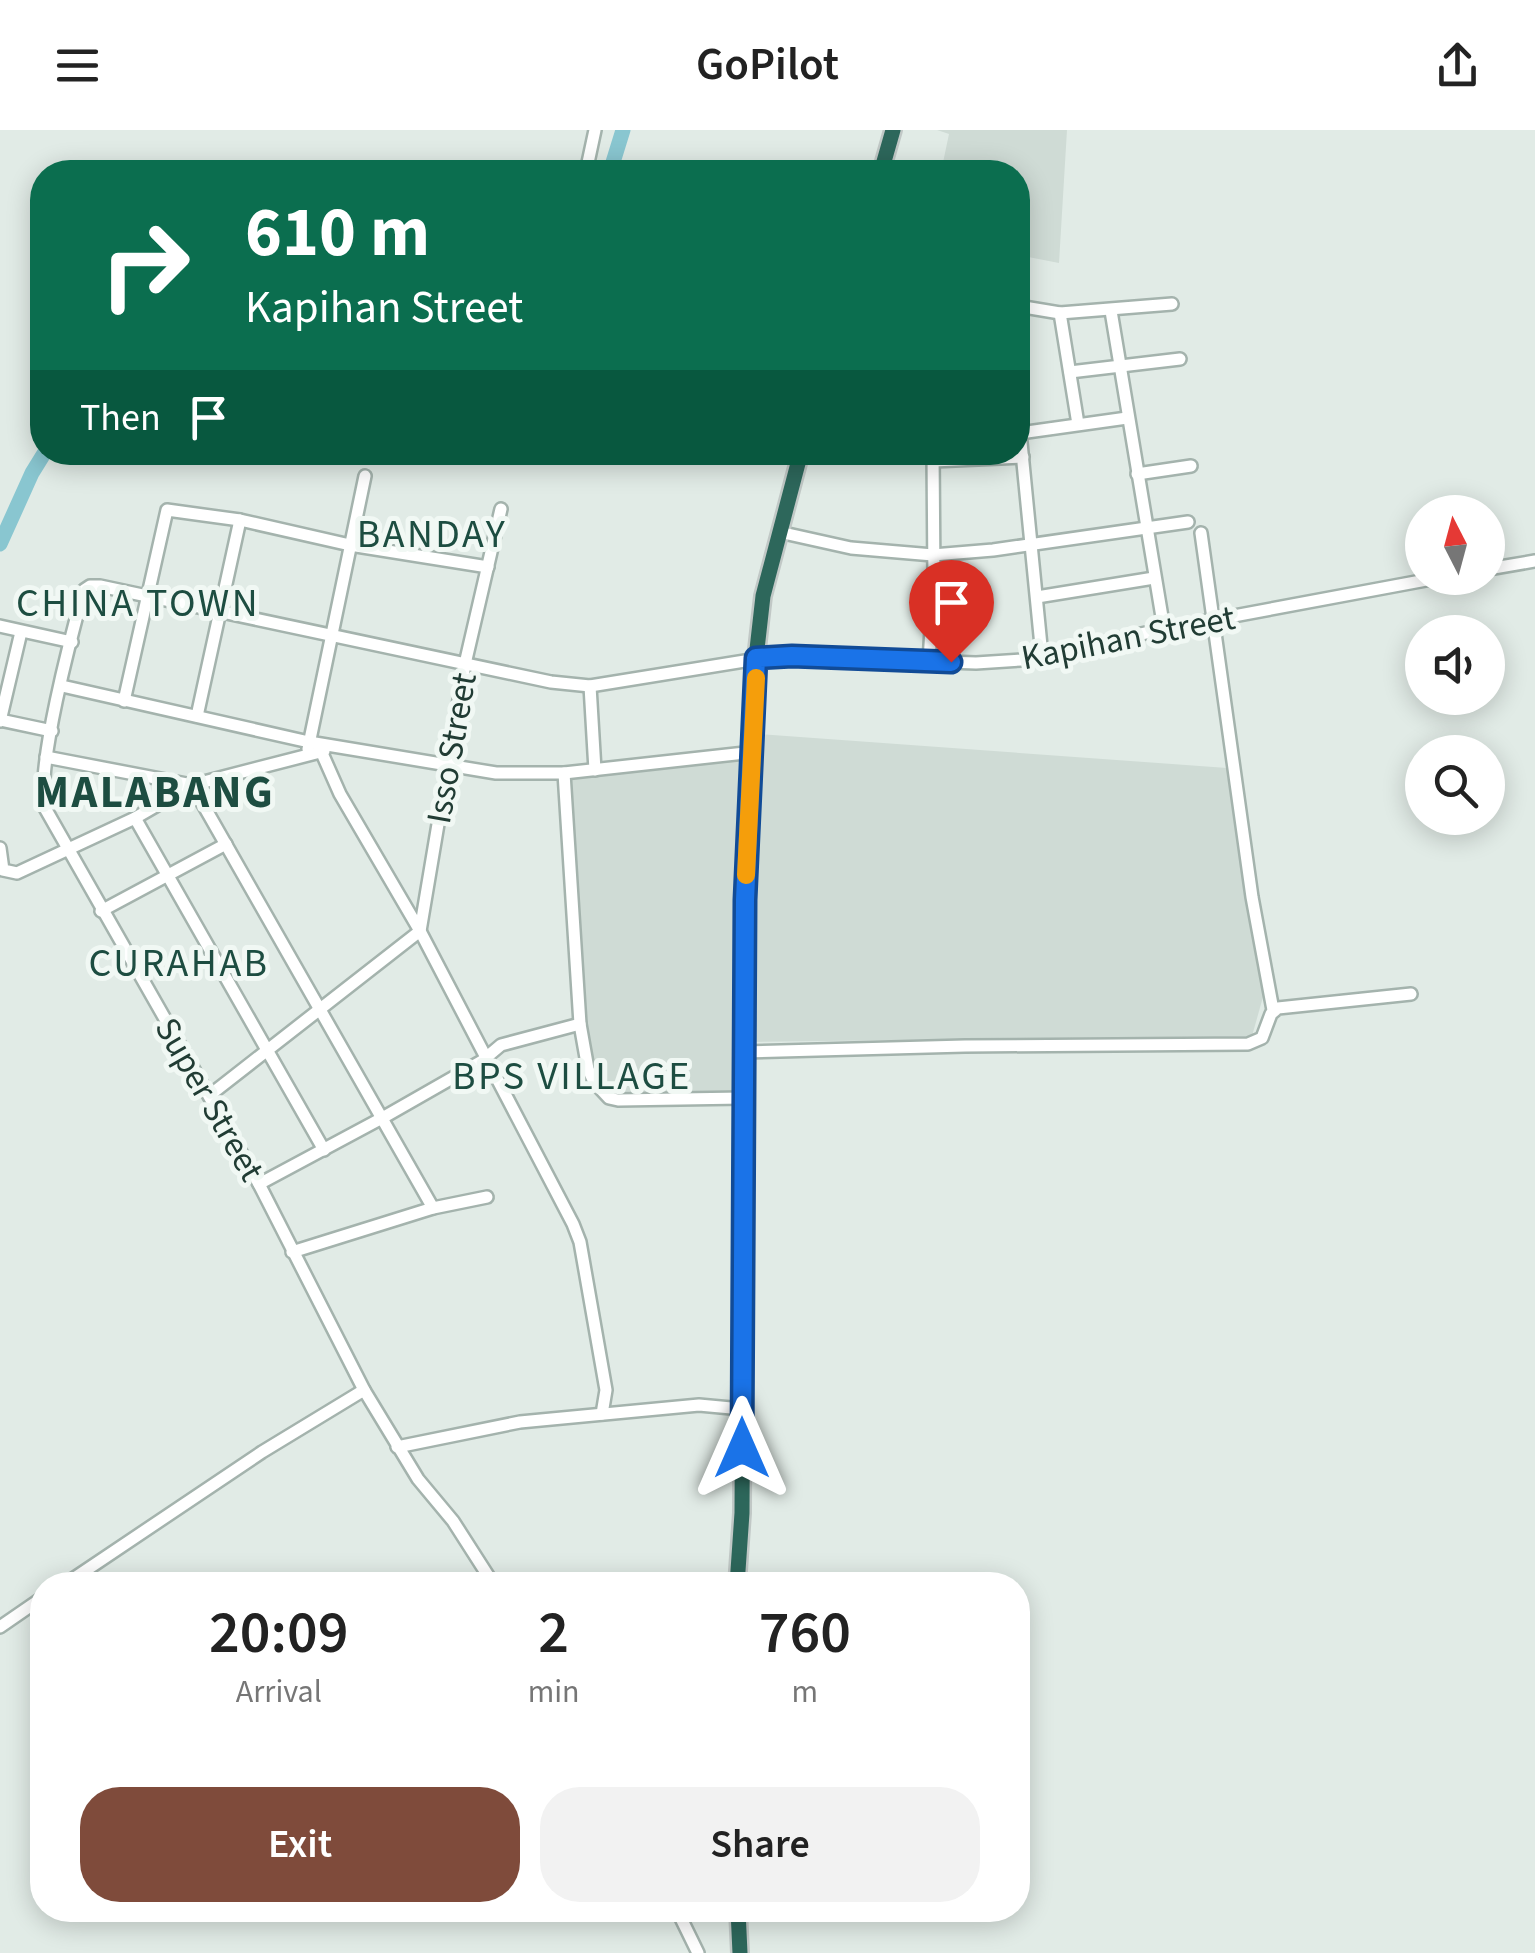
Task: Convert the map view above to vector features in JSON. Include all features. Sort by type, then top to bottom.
[{"type":"highway","points":[[885,160],[894,130]]},
{"type":"highway","points":[[739,1572],[742,1052],[756,658],[760,613],[797,465]]},
{"type":"highway","points":[[739,1922],[740,1953]]},
{"type":"street","points":[[589,160],[596,130]]},
{"type":"street","points":[[1030,308],[1060,313],[1172,304]]},
{"type":"street","points":[[1111,311],[1164,628]]},
{"type":"street","points":[[1060,313],[1078,424]]},
{"type":"street","points":[[1070,372],[1180,359]]},
{"type":"street","points":[[1030,431],[1127,418]]},
{"type":"street","points":[[928,661],[933,465]]},
{"type":"street","points":[[1023,465],[1042,656]]},
{"type":"street","points":[[1137,474],[1191,466]]},
{"type":"street","points":[[308,748],[366,476]]},
{"type":"street","name":"Isso Street","points":[[420,930],[465,664],[501,509]]},
{"type":"street","points":[[124,702],[167,510],[240,520],[350,546],[488,567]]},
{"type":"street","points":[[197,716],[240,520]]},
{"type":"street","points":[[779,532],[851,548],[933,555],[1188,522]]},
{"type":"street","points":[[742,1052],[1248,1044],[1262,1038],[1273,1010],[1248,869],[1201,533]]},
{"type":"street","points":[[1505,566],[1535,561]]},
{"type":"street","points":[[1037,597],[1154,578]]},
{"type":"street","name":"Kapihan Street","points":[[90,586],[550,682],[590,686],[756,658],[1000,662],[1405,584]]},
{"type":"street","name":"Super Street","points":[[90,586],[82,594],[46,756],[41,787],[44,808],[210,1095],[397,1448],[486,1572]]},
{"type":"street","points":[[0,626],[72,642]]},
{"type":"street","points":[[21,632],[0,721],[52,731]]},
{"type":"street","points":[[62,686],[197,716],[321,751],[338,747]]},
{"type":"street","points":[[590,686],[595,770]]},
{"type":"street","points":[[0,848],[3,870],[17,873],[135,818],[192,785],[308,748],[338,747],[496,773],[564,773],[754,752]]},
{"type":"street","points":[[321,751],[340,794],[420,930],[488,1057],[580,1242],[606,1390],[602,1414]]},
{"type":"street","points":[[46,756],[192,785],[433,1208]]},
{"type":"street","points":[[564,773],[580,1024],[594,1082],[609,1098],[743,1098]]},
{"type":"street","points":[[135,818],[324,1150]]},
{"type":"street","points":[[100,910],[226,844]]},
{"type":"street","points":[[210,1095],[420,930]]},
{"type":"street","points":[[1273,1010],[1411,994]]},
{"type":"street","points":[[259,1184],[384,1118],[512,1041],[580,1024]]},
{"type":"street","points":[[292,1252],[433,1208],[487,1197]]},
{"type":"street","points":[[83,1572],[262,1452],[364,1390]]},
{"type":"street","points":[[397,1448],[506,1424],[699,1405],[742,1409]]},
{"type":"street","points":[[0,1626],[30,1606]]},
{"type":"street","points":[[682,1922],[698,1953]]},
{"type":"shaded area","points":[[937,130],[1067,130],[1059,263],[1030,257],[1030,160],[944,160],[949,134]]},
{"type":"shaded area","points":[[760,734],[1227,768],[1263,997],[1252,1036],[751,1042]]},
{"type":"shaded area","points":[[742,761],[736,1095],[617,1098],[596,1080],[587,1045],[569,775]]},
{"type":"waterway","points":[[614,160],[623,130]]},
{"type":"waterway","points":[[0,544],[37,465]]},
{"type":"slow traffic","points":[[746,875],[756,678]]},
{"type":"district","name":"BANDAY","points":[[432,533]]},
{"type":"district","name":"CHINA TOWN","points":[[138,602]]},
{"type":"district","name":"MALABANG","points":[[155,791]]},
{"type":"district","name":"CURAHAB","points":[[179,962]]},
{"type":"district","name":"BPS VILLAGE","points":[[572,1075]]},
{"type":"route","points":[[742,1448],[742,1052],[756,658],[951,662]]}]
